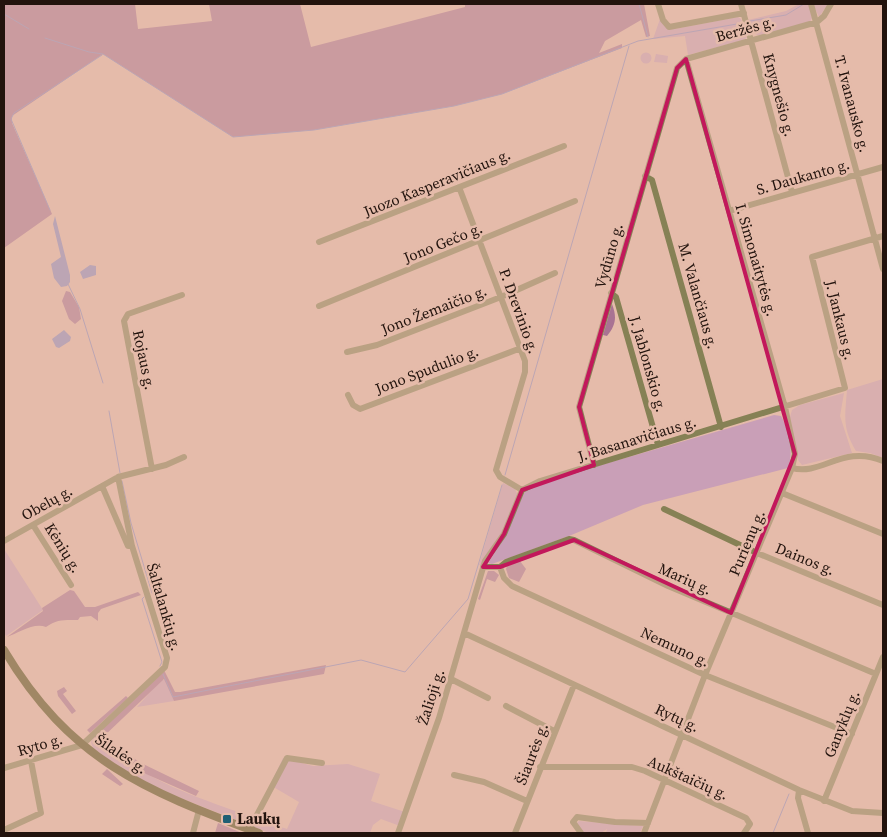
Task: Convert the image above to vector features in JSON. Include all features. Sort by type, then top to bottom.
[{"type":"main road","name":"Šilalės g.","points":[[4,650],[44,708],[82,745],[139,784],[259,833]]},
{"type":"street","points":[[658,4],[663,20],[669,27],[744,14]]},
{"type":"street","name":"Knygnešio g.","points":[[741,4],[792,192]]},
{"type":"street","name":"T. Ivanausko g.","points":[[812,4],[883,269]]},
{"type":"street","points":[[816,22],[824,16],[831,4]]},
{"type":"street","name":"Beržės g.","points":[[686,59],[816,22]]},
{"type":"street","name":"Vydūno g.","points":[[594,465],[579,407],[677,68],[686,59]]},
{"type":"street","name":"I. Simonaitytės g.","points":[[686,59],[785,407],[795,454],[792,468]]},
{"type":"street","name":"Juozo Kasperavičiaus g.","points":[[319,242],[564,146]]},
{"type":"street","name":"S. Daukanto g.","points":[[729,210],[883,167]]},
{"type":"street","name":"M. Valančiaus g.","points":[[645,176],[652,180],[721,427]]},
{"type":"street","name":"P. Drevinio g.","points":[[459,187],[521,348],[526,366],[496,470],[500,477],[522,490]]},
{"type":"street","name":"Jono Gečo g.","points":[[319,306],[480,242],[575,201]]},
{"type":"street","points":[[875,238],[883,236]]},
{"type":"street","name":"J. Jankaus g.","points":[[845,388],[812,258],[875,238]]},
{"type":"street","name":"Jono Žemaičio g.","points":[[347,352],[377,346],[501,297],[555,273]]},
{"type":"street","name":"J. Jablonskio g.","points":[[611,293],[616,297],[658,445]]},
{"type":"street","name":"Rojaus g.","points":[[152,469],[124,321],[128,314],[182,295]]},
{"type":"street","name":"Jono Spudulio g.","points":[[348,395],[353,405],[360,409],[521,348]]},
{"type":"street","name":"J. Basanavičiaus g.","points":[[522,490],[540,481],[845,388]]},
{"type":"street","points":[[792,468],[804,469],[855,455],[870,456],[883,461]]},
{"type":"street","points":[[118,477],[152,469],[184,457]]},
{"type":"street","name":"Purienų g.","points":[[644,833],[705,675],[792,468]]},
{"type":"street","name":"Obelų g.","points":[[4,541],[118,477]]},
{"type":"street","name":"Šaltalankių g.","points":[[82,745],[167,664],[167,658],[132,546],[118,477]]},
{"type":"street","points":[[102,486],[128,546],[132,546]]},
{"type":"street","points":[[483,567],[488,556],[504,534],[522,490]]},
{"type":"street","points":[[782,493],[883,534]]},
{"type":"street","name":"Dainos g.","points":[[664,509],[757,553],[883,605]]},
{"type":"street","name":"Kėnių g.","points":[[33,525],[71,585]]},
{"type":"street","name":"Marių g.","points":[[483,567],[500,566],[506,562],[569,539],[574,540],[660,582],[731,613],[879,672]]},
{"type":"street","name":"Nemuno g.","points":[[500,566],[504,578],[512,586],[705,675],[852,734]]},
{"type":"street","name":"Žalioji g.","points":[[398,833],[451,679],[483,567]]},
{"type":"street","name":"Rytų g.","points":[[464,633],[824,801],[852,811],[883,813]]},
{"type":"street","name":"Ganyklų g.","points":[[824,801],[879,672],[883,657]]},
{"type":"street","points":[[451,679],[488,698]]},
{"type":"street","name":"Šiaurės g.","points":[[515,833],[554,731],[574,685]]},
{"type":"street","points":[[506,706],[554,731]]},
{"type":"street","name":"Ryto g.","points":[[4,768],[82,745]]},
{"type":"street","points":[[249,830],[287,758],[322,763]]},
{"type":"street","points":[[4,830],[41,813],[30,761]]},
{"type":"street","name":"Aukštaičių g.","points":[[540,767],[632,767],[665,780],[748,820],[749,828],[744,833]]},
{"type":"street","points":[[454,774],[484,782],[527,801]]},
{"type":"street","points":[[799,790],[798,798],[808,833]]},
{"type":"street","points":[[193,833],[199,810]]},
{"type":"street","points":[[581,833],[574,826],[573,820],[577,817],[648,824]]},
{"type":"highlighted area","points":[[686,59],[795,454],[731,613],[574,540],[500,567],[483,567],[504,534],[522,490],[594,465],[579,407],[677,68]]},
{"type":"shaded area","points":[[4,4],[135,4],[138,29],[212,21],[209,4],[300,4],[311,47],[465,7],[465,4],[644,4],[650,36],[646,37],[641,20],[605,41],[599,53],[622,44],[622,48],[502,94],[454,106],[314,130],[233,137],[103,54],[12,116],[12,123],[52,214],[4,248]]},
{"type":"shaded area","points":[[799,4],[809,4],[812,18],[810,22],[760,36],[750,32],[748,20],[786,11]]},
{"type":"shaded area","points":[[813,4],[828,4],[819,17]]},
{"type":"shaded area","points":[[738,17],[741,19],[747,37],[744,40],[688,55],[685,36],[653,39],[660,19],[668,29],[675,29]]},
{"type":"shaded area","points":[[646,52],[652,58],[646,64],[640,58]]},
{"type":"shaded area","points":[[656,54],[668,56],[667,63],[654,62]]},
{"type":"shaded area","points":[[66,291],[70,292],[79,307],[81,319],[75,324],[69,319],[62,301]]},
{"type":"shaded area","points":[[612,304],[615,321],[607,336],[603,335]]},
{"type":"shaded area","points":[[883,379],[883,458],[870,453],[856,451],[848,435],[845,415],[847,390]]},
{"type":"shaded area","points":[[844,393],[840,416],[852,453],[802,465],[798,460],[790,417],[792,410],[800,405]]},
{"type":"shaded area","points":[[774,415],[781,416],[788,435],[791,456],[788,468],[643,505],[569,536],[492,564],[488,563],[505,536],[524,493],[529,488],[549,480]]},
{"type":"shaded area","points":[[503,483],[515,489],[518,496],[500,537],[481,565],[479,565]]},
{"type":"shaded area","points":[[4,549],[43,610],[6,636],[4,632]]},
{"type":"shaded area","points":[[520,561],[526,569],[519,582],[509,578],[506,569],[507,566]]},
{"type":"shaded area","points":[[488,571],[494,571],[499,575],[495,582],[487,579],[480,600],[478,599]]},
{"type":"shaded area","points":[[70,590],[74,591],[85,607],[95,607],[138,592],[141,595],[101,609],[98,613],[98,621],[91,616],[80,617],[78,620],[58,621],[46,627],[31,627],[7,637],[43,611],[42,608]]},
{"type":"shaded area","points":[[326,665],[324,674],[174,701],[164,679],[102,738],[141,763],[199,791],[196,796],[146,774],[94,737],[164,670],[175,692],[180,692]]},
{"type":"shaded area","points":[[161,680],[165,680],[174,701],[137,707]]},
{"type":"shaded area","points":[[64,687],[67,691],[63,694],[76,711],[72,714],[58,696],[57,691]]},
{"type":"shaded area","points":[[126,696],[128,698],[90,733],[87,730]]},
{"type":"shaded area","points":[[94,737],[137,769],[161,781],[211,802],[287,829],[299,802],[270,785],[283,758],[313,766],[348,764],[380,774],[371,801],[405,812],[400,826],[381,819],[373,825],[370,833],[269,833],[155,788],[118,767],[93,748],[91,742]]},
{"type":"shaded area","points":[[107,769],[123,784],[120,786],[102,774]]},
{"type":"shaded area","points":[[579,821],[643,826],[640,833],[606,833],[607,829],[601,833],[584,833],[577,823]]},
{"type":"shaded area","points":[[218,823],[242,833],[215,833]]},
{"type":"water","points":[[55,216],[70,275],[70,282],[67,286],[61,287],[54,278],[51,264],[61,257],[53,224]]},
{"type":"water","points":[[90,265],[96,266],[96,275],[83,279],[80,272]]},
{"type":"water","points":[[64,330],[71,337],[70,341],[59,348],[56,347],[52,339]]},
{"type":"waterway","points":[[639,4],[648,37]]},
{"type":"waterway","points":[[750,21],[786,15],[804,4]]},
{"type":"waterway","points":[[4,14],[29,29]]},
{"type":"waterway","points":[[45,38],[89,52],[103,54],[233,137],[314,130],[454,106],[502,94],[638,41],[737,24]]},
{"type":"waterway","points":[[505,475],[629,46]]},
{"type":"waterway","points":[[50,210],[11,119],[14,113],[102,55]]},
{"type":"waterway","points":[[68,284],[80,309],[103,383]]},
{"type":"waterway","points":[[109,411],[120,473]]},
{"type":"waterway","points":[[122,481],[131,523],[152,593]]},
{"type":"waterway","points":[[163,674],[173,697],[361,660],[405,672],[468,599],[502,485]]},
{"type":"waterway","points":[[144,597],[142,599],[162,662],[160,666]]},
{"type":"waterway","points":[[773,833],[789,794]]},
{"type":"place","name":"Laukų","points":[[227,819]]}]
